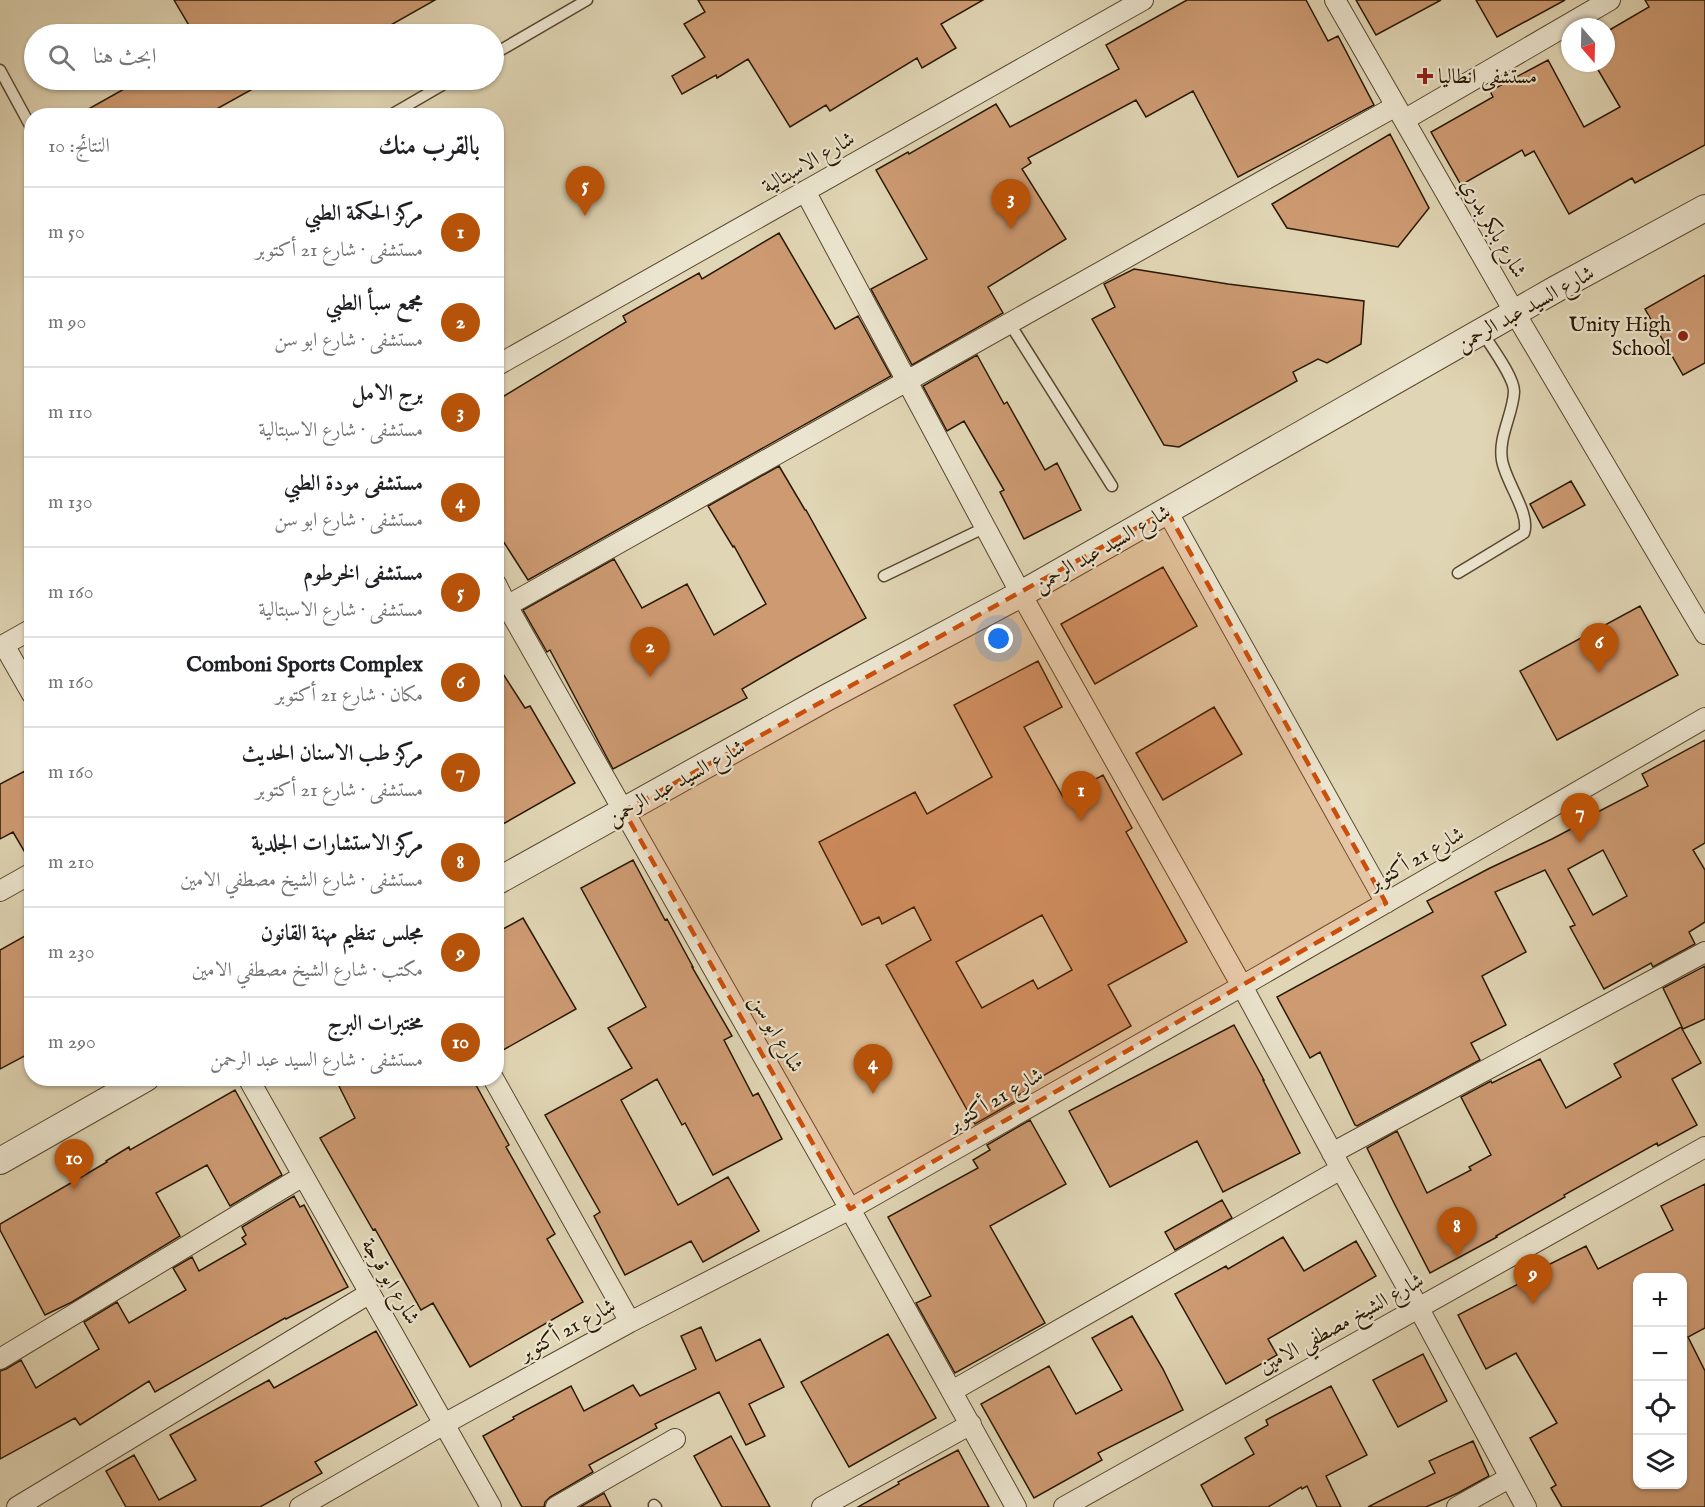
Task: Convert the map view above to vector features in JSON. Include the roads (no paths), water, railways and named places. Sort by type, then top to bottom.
[{"type":"street","name":"شارع بابكر بدري","points":[[1335,0],[1515,313],[1705,634]]},
{"type":"street","points":[[504,608],[1010,324],[1610,0]]},
{"type":"street","name":"شارع الاسبتالية","points":[[504,361],[1138,1]]},
{"type":"street","points":[[805,191],[1021,594],[1242,986],[1526,1507]]},
{"type":"street","name":"شارع السيد عبد الرحمن","points":[[504,878],[826,698],[1021,594],[1515,313],[1705,208]]},
{"type":"street","points":[[1167,511],[1386,903]]},
{"type":"street","name":"شارع ابو سن","points":[[504,612],[624,811],[1016,1507]]},
{"type":"street","points":[[24,634],[2,646],[24,681]]},
{"type":"street","name":"شارع 21 أكتوبر","points":[[300,1507],[444,1424],[630,1322],[850,1209],[1242,986],[1705,718]]},
{"type":"street","points":[[0,891],[24,878]]},
{"type":"street","points":[[952,1391],[1336,1161],[1705,952]]},
{"type":"street","points":[[0,1161],[132,1086]]},
{"type":"street","name":"شارع ابو قرجة","points":[[252,1086],[491,1507]]},
{"type":"street","points":[[497,1086],[630,1322]]},
{"type":"street","name":"شارع الشيخ مصطفي الامين","points":[[1064,1507],[1705,1147]]},
{"type":"street","points":[[0,1359],[303,1176]]},
{"type":"street","points":[[17,1507],[370,1293]]},
{"type":"street","points":[[822,1507],[971,1424]]},
{"type":"street","points":[[556,1507],[675,1438]]},
{"type":"street","points":[[1457,1507],[1509,1478]]},
{"type":"lane","points":[[504,48],[587,0]]},
{"type":"lane","points":[[0,70],[24,114]]},
{"type":"lane","points":[[403,108],[434,90]]},
{"type":"lane","points":[[1010,324],[1112,486]]},
{"type":"lane","points":[[1458,573],[1524,533],[1526,527],[1525,517],[1508,481],[1502,460],[1501,448],[1514,392],[1512,381],[1482,332]]},
{"type":"lane","points":[[884,576],[986,527]]},
{"type":"place","name":"مستشفى انطاليا","points":[[1425,76]]},
{"type":"place","name":"مستشفى الخرطوم","points":[[585,216]]},
{"type":"place","name":"برج الامل","points":[[1011,229]]},
{"type":"place","name":"Unity High School","points":[[1683,336]]},
{"type":"place","name":"Comboni Sports Complex","points":[[1599,673]]},
{"type":"place","name":"مجمع سبأ الطبي","points":[[650,677]]},
{"type":"place","name":"مركز الحكمة الطبي","points":[[1081,821]]},
{"type":"place","name":"مركز طب الاسنان الحديث","points":[[1580,843]]},
{"type":"place","name":"مستشفى مودة الطبي","points":[[873,1094]]},
{"type":"place","name":"مختبرات البرج","points":[[74,1189]]},
{"type":"place","name":"مركز الاستشارات الجلدية","points":[[1457,1257]]},
{"type":"place","name":"مجلس تنظيم مهنة القانون","points":[[1533,1304]]}]
